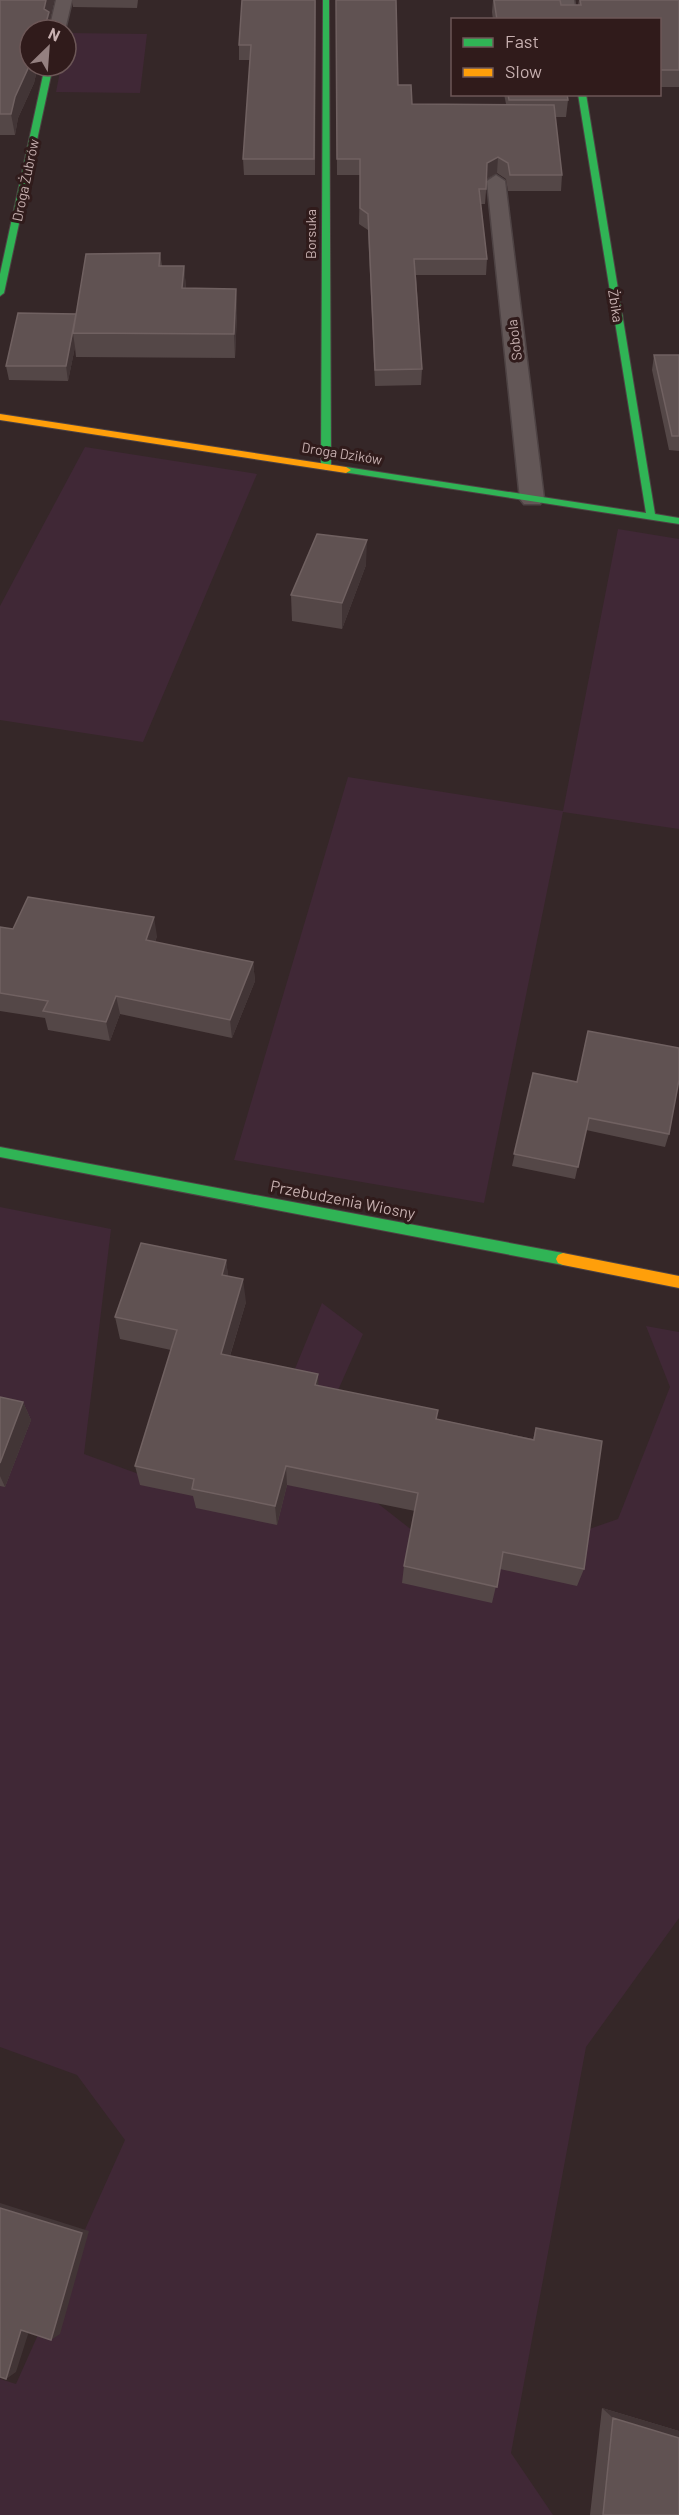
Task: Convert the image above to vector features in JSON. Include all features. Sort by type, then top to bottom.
[{"type":"street","points":[[60,18],[64,0]]},
{"type":"street","name":"Borsuka","points":[[326,0],[326,467]]},
{"type":"street","points":[[566,0],[570,18]]},
{"type":"street","name":"Droga Żubrów","points":[[0,293],[46,78]]},
{"type":"street","name":"Żbika","points":[[582,96],[651,517]]},
{"type":"street","name":"Sobola","points":[[496,181],[532,499]]},
{"type":"street","name":"Droga Dzików","points":[[0,417],[679,521]]},
{"type":"street","name":"Przebudzenia Wiosny","points":[[0,1152],[168,1182],[679,1282]]},
{"type":"shaded area","points":[[78,33],[147,34],[140,93],[56,92],[59,78],[78,78]]},
{"type":"shaded area","points":[[85,447],[257,474],[143,742],[0,720],[0,606]]},
{"type":"shaded area","points":[[618,529],[679,539],[679,829],[563,812],[484,1203],[234,1160],[348,777],[563,811]]},
{"type":"shaded area","points":[[0,1207],[111,1229],[84,1454],[237,1510],[322,1303],[363,1334],[311,1451],[413,1531],[526,1551],[618,1519],[670,1387],[646,1326],[679,1332],[679,1918],[586,2047],[511,2453],[553,2515],[0,2515],[0,2379],[16,2384],[125,2140],[77,2075],[0,2047]]},
{"type":"building","points":[[0,0],[46,0],[44,9],[49,12],[47,18],[18,18],[18,78],[24,78],[15,97],[11,114],[0,114]]},
{"type":"building","points":[[242,0],[315,0],[314,159],[243,159],[251,45],[239,45]]},
{"type":"building","points":[[336,0],[396,0],[398,85],[411,85],[412,104],[554,105],[562,175],[510,175],[508,163],[498,157],[487,163],[486,189],[479,189],[487,259],[414,259],[422,369],[375,370],[368,214],[360,208],[360,159],[337,159]]},
{"type":"building","points":[[494,0],[560,0],[561,5],[581,5],[580,0],[679,0],[679,70],[661,70],[661,18],[497,18]]},
{"type":"building","points":[[508,96],[567,96],[568,100],[509,100]]},
{"type":"building","points":[[160,253],[159,266],[184,266],[182,288],[236,289],[234,334],[73,333],[86,254]]},
{"type":"building","points":[[18,313],[76,314],[66,366],[6,366]]},
{"type":"building","points":[[654,355],[679,355],[679,436],[672,436]]},
{"type":"building","points":[[317,534],[367,540],[342,603],[291,595]]},
{"type":"building","points":[[28,897],[154,917],[146,940],[253,962],[230,1020],[116,996],[106,1022],[43,1011],[48,1001],[0,993],[0,927],[13,929]]},
{"type":"building","points":[[588,1031],[679,1048],[679,1080],[669,1134],[589,1118],[578,1167],[514,1154],[533,1073],[577,1082]]},
{"type":"building","points":[[141,1243],[226,1260],[222,1275],[243,1279],[221,1354],[318,1374],[315,1385],[438,1410],[436,1419],[534,1440],[536,1428],[602,1441],[584,1569],[503,1552],[497,1587],[404,1566],[418,1493],[286,1466],[275,1506],[192,1489],[194,1479],[135,1466],[177,1330],[115,1317]]},
{"type":"building","points":[[0,1397],[23,1402],[0,1463]]},
{"type":"building","points":[[0,2208],[82,2233],[51,2340],[21,2330],[6,2379],[0,2377]]},
{"type":"building","points":[[613,2418],[679,2438],[679,2515],[603,2515]]},
{"type":"traffic: fast","points":[[326,0],[326,467]]},
{"type":"traffic: fast","points":[[0,293],[46,78]]},
{"type":"traffic: fast","points":[[582,96],[651,517]]},
{"type":"traffic: fast","points":[[346,470],[679,521]]},
{"type":"traffic: fast","points":[[0,1152],[563,1259]]},
{"type":"traffic: slow","points":[[0,417],[346,470]]},
{"type":"traffic: slow","points":[[563,1259],[679,1282]]}]
